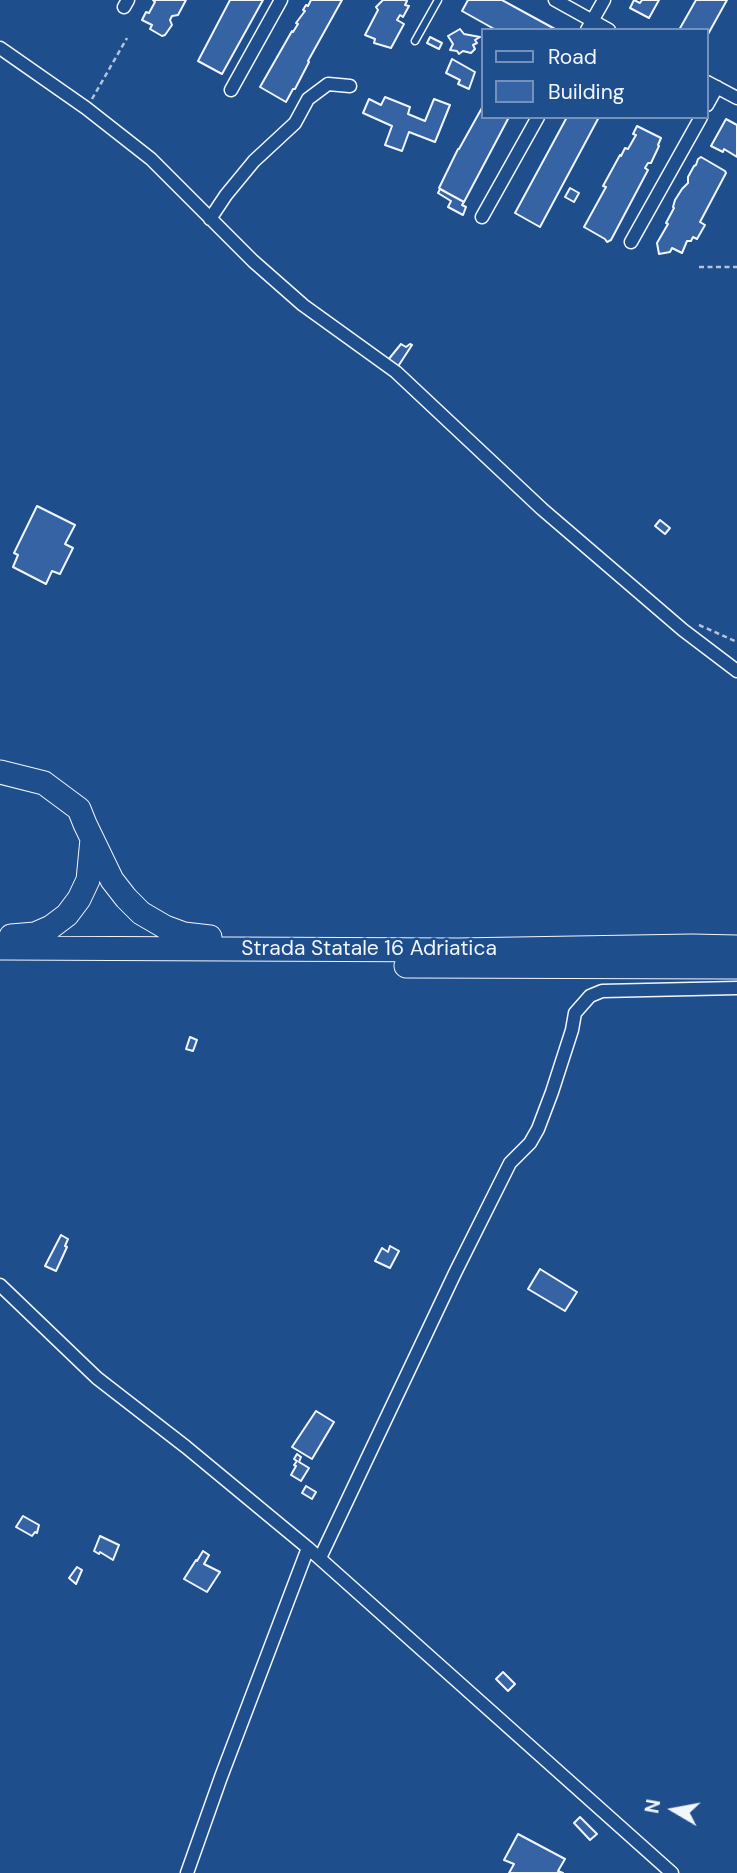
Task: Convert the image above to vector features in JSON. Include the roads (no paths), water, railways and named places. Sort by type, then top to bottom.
[{"type":"highway","points":[[0,772],[44,783],[79,809],[113,880],[126,898],[141,913],[165,927],[184,934],[207,937],[405,938],[457,950]]},
{"type":"highway","points":[[0,936],[35,934],[51,927],[67,915],[88,880],[92,839]]},
{"type":"highway","name":"Strada Statale 16 Adriatica","points":[[0,948],[457,950],[737,947]]},
{"type":"highway","name":"Strada Statale 16 Adriatica","points":[[0,963],[737,967]]},
{"type":"street","points":[[231,90],[281,0]]},
{"type":"street","points":[[555,0],[589,25],[604,0]]},
{"type":"street","points":[[0,48],[86,108],[150,159],[253,261],[303,305],[396,372],[542,509],[683,630],[737,671]]},
{"type":"street","points":[[210,219],[254,161],[295,123],[308,99],[328,84],[350,86]]},
{"type":"street","points":[[712,85],[737,98]]},
{"type":"street","points":[[482,216],[537,119]]},
{"type":"street","points":[[631,242],[700,119]]},
{"type":"street","points":[[320,1558],[461,1260],[510,1163],[530,1143],[538,1129],[572,1030],[575,1013],[590,996],[602,991],[737,988]]},
{"type":"street","points":[[0,1285],[97,1378],[186,1447],[320,1558],[672,1873]]},
{"type":"street","points":[[187,1873],[308,1548]]},
{"type":"lane","points":[[415,41],[438,0]]}]
